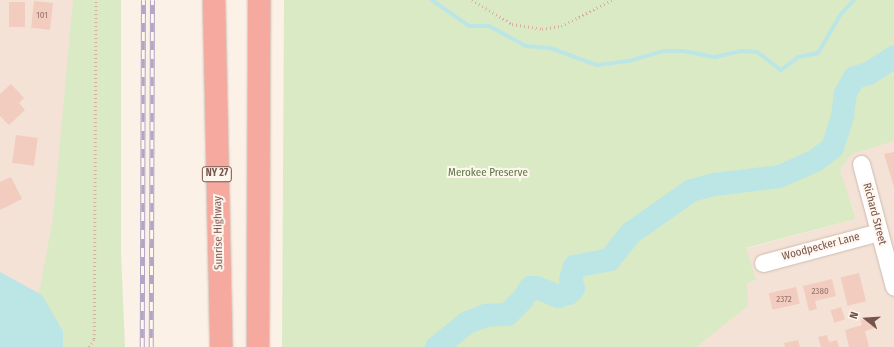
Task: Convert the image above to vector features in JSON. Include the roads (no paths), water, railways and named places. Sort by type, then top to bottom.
[{"type":"highway","name":"Sunrise Highway","points":[[214,0],[221,347]]},
{"type":"highway","points":[[258,347],[259,0]]},
{"type":"street","name":"Richard Street","points":[[861,164],[894,287]]},
{"type":"street","name":"Woodpecker Lane","points":[[763,263],[879,232]]},
{"type":"water","points":[[0,272],[42,295],[63,331],[63,347],[0,347]]},
{"type":"waterway","points":[[432,0],[469,26],[489,26],[526,46],[550,48],[597,65],[629,61],[663,51],[683,51],[715,57],[741,51],[757,52],[781,70],[798,57],[818,53],[841,14],[854,0]]},
{"type":"waterway","points":[[436,347],[467,322],[485,315],[507,314],[522,299],[530,287],[536,287],[558,296],[568,293],[573,288],[570,279],[574,266],[609,259],[631,232],[691,190],[714,184],[779,176],[815,160],[832,147],[842,116],[845,93],[854,77],[868,73],[894,56]]},
{"type":"railway","points":[[142,347],[143,0]]},
{"type":"railway","points":[[151,347],[152,0]]},
{"type":"park label","name":"Merokee Preserve","points":[[488,173]]}]
